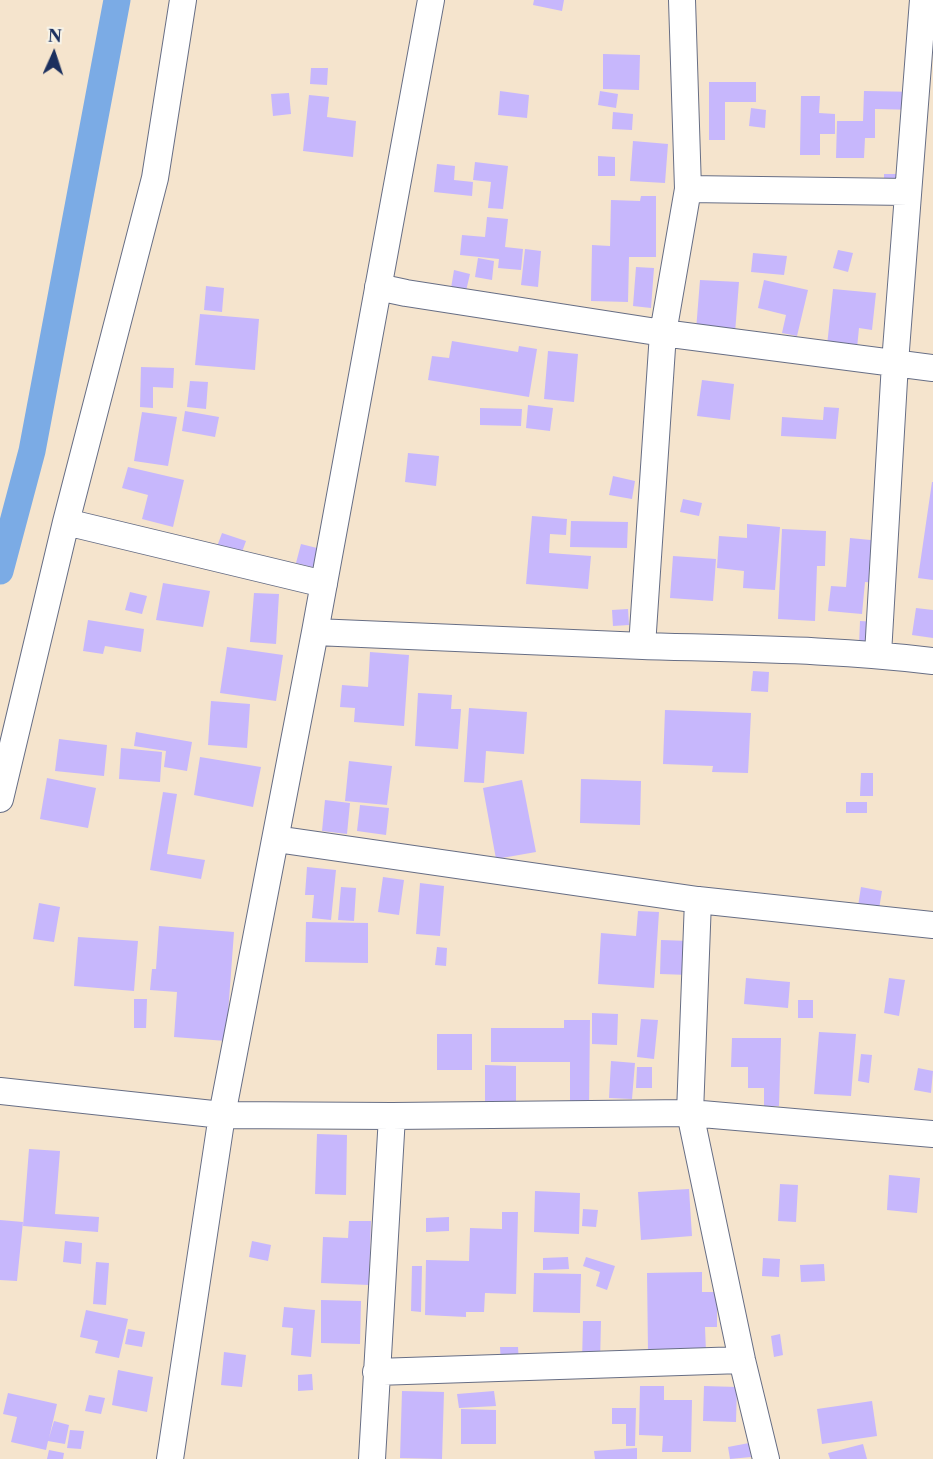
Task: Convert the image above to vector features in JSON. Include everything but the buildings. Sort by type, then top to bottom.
[{"type":"street","points":[[0,799],[66,522],[155,178],[183,0]]},
{"type":"street","points":[[170,1459],[222,1115],[324,584],[431,0]]},
{"type":"street","points":[[642,645],[663,333],[688,189],[682,0]]},
{"type":"street","points":[[878,654],[895,363],[923,0]]},
{"type":"street","points":[[688,189],[909,192]]},
{"type":"street","points":[[378,287],[663,333],[933,369]]},
{"type":"street","points":[[66,522],[324,584]]},
{"type":"street","points":[[315,632],[878,654],[933,661]]},
{"type":"street","points":[[276,839],[698,900],[933,925]]},
{"type":"street","points":[[698,900],[690,1113],[742,1360],[766,1459]]},
{"type":"street","points":[[0,1091],[222,1115],[690,1113],[933,1134]]},
{"type":"street","points":[[372,1459],[392,1116]]},
{"type":"street","points":[[376,1372],[742,1360]]},
{"type":"waterway","points":[[0,571],[32,451],[117,0]]}]
